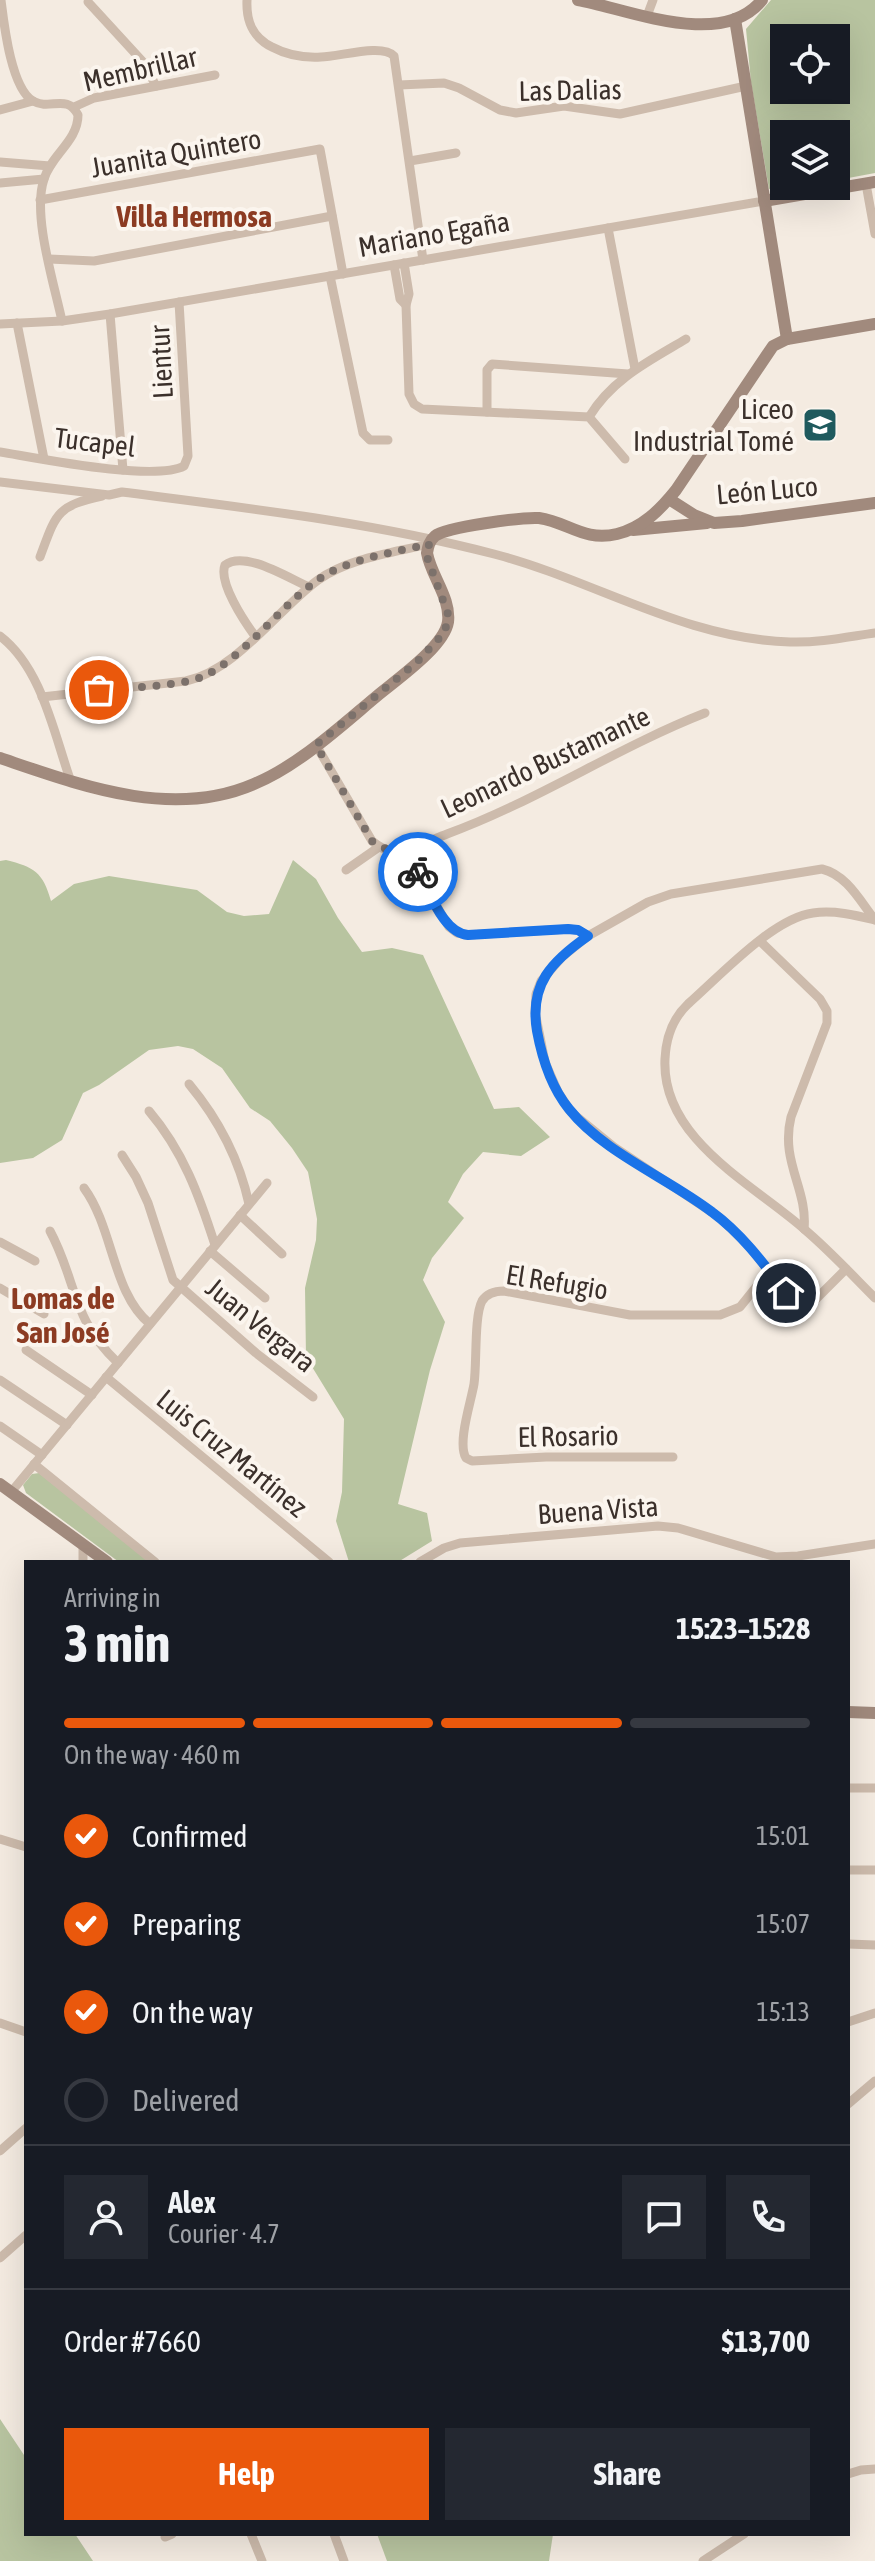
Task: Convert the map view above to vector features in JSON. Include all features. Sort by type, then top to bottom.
[{"type":"main road","points":[[578,0],[685,24],[735,19],[748,13],[762,0]]},
{"type":"main road","points":[[735,19],[787,339]]},
{"type":"main road","name":"Mariano Egaña","points":[[764,201],[870,183]]},
{"type":"main road","points":[[626,531],[651,517],[669,499],[777,343],[875,324]]},
{"type":"main road","name":"León Luco","points":[[669,499],[714,523],[875,503]]},
{"type":"main road","points":[[0,758],[71,782],[153,798],[218,795],[245,788],[264,780],[316,745],[417,662],[445,632],[448,614],[427,557],[430,542],[439,534],[532,518],[549,520],[578,533],[595,536],[714,523]]},
{"type":"main road","points":[[6,1488],[104,1560]]},
{"type":"main road","points":[[850,1712],[875,1713]]},
{"type":"street","points":[[1,0],[10,58],[26,94],[42,104],[62,102],[74,107],[78,118],[75,132],[50,166],[40,200],[62,321]]},
{"type":"street","points":[[247,0],[248,21],[253,30],[265,43],[284,52],[321,57],[384,50],[396,60],[423,260]]},
{"type":"street","points":[[647,16],[653,0]]},
{"type":"street","points":[[88,2],[144,63],[156,86]]},
{"type":"street","name":"Membrillar","points":[[74,107],[94,98],[215,75]]},
{"type":"street","name":"Las Dalias","points":[[399,85],[444,83],[500,110],[516,113],[564,106],[620,114],[746,86]]},
{"type":"street","points":[[0,110],[33,101]]},
{"type":"street","name":"Juanita Quintero","points":[[40,200],[320,149],[332,216]]},
{"type":"street","points":[[410,161],[456,153]]},
{"type":"street","points":[[0,162],[50,166]]},
{"type":"street","points":[[0,183],[44,179]]},
{"type":"street","points":[[870,183],[875,234]]},
{"type":"street","name":"Mariano Egaña","points":[[0,324],[62,321],[110,314],[764,201]]},
{"type":"street","points":[[49,259],[101,260],[332,216],[343,274]]},
{"type":"street","points":[[608,228],[632,371]]},
{"type":"street","points":[[399,264],[409,294],[406,305],[409,394],[414,404],[422,409],[589,417],[625,459]]},
{"type":"street","points":[[330,276],[363,433],[370,440],[388,440]]},
{"type":"street","name":"Lientur","points":[[179,302],[188,456],[184,466]]},
{"type":"street","points":[[110,314],[123,470]]},
{"type":"street","points":[[17,323],[44,459]]},
{"type":"street","points":[[589,417],[604,396],[632,371],[686,339]]},
{"type":"street","points":[[487,412],[487,370],[492,364],[632,371]]},
{"type":"street","name":"Tucapel","points":[[0,452],[123,470],[173,470],[184,466]]},
{"type":"street","name":"Tucapel","points":[[0,482],[109,495],[122,492],[334,520],[384,528],[430,542]]},
{"type":"street","points":[[40,557],[63,509],[76,502],[109,495]]},
{"type":"street","points":[[42,697],[194,679],[216,668],[330,572],[430,542],[528,564],[663,616],[731,634],[790,642],[875,633]]},
{"type":"street","points":[[255,636],[223,578],[223,569],[228,562],[249,561],[309,587]]},
{"type":"street","points":[[0,636],[25,661],[42,697],[71,782]]},
{"type":"street","name":"Leonardo Bustamante","points":[[404,850],[518,805],[660,732],[705,713]]},
{"type":"street","points":[[316,745],[368,835],[379,847],[404,850],[446,923],[457,933],[568,929],[588,936]]},
{"type":"street","points":[[346,870],[379,847]]},
{"type":"street","points":[[846,1269],[820,1296],[806,1303],[797,1301],[789,1296],[747,1244],[719,1217],[600,1137],[576,1117],[558,1092],[545,1062],[538,1036],[536,994],[541,981],[555,964],[588,936],[648,902],[671,894],[817,869],[832,872],[843,879],[875,920]]},
{"type":"street","points":[[875,920],[851,914],[815,912],[790,920],[760,941],[678,1015],[666,1043],[665,1075],[677,1111],[707,1150],[741,1182],[804,1229],[875,1298]]},
{"type":"street","points":[[760,941],[820,999],[828,1014],[788,1133],[790,1163],[804,1211],[804,1229]]},
{"type":"street","points":[[189,1084],[210,1110],[227,1139],[249,1204]]},
{"type":"street","points":[[149,1111],[184,1162],[213,1248],[265,1298]]},
{"type":"street","points":[[122,1155],[148,1203],[169,1274],[180,1288]]},
{"type":"street","points":[[6,1488],[42,1455],[267,1183]]},
{"type":"street","points":[[84,1188],[102,1217],[129,1298],[150,1324]]},
{"type":"street","points":[[240,1215],[282,1254]]},
{"type":"street","points":[[50,1231],[85,1322],[97,1341],[118,1363]]},
{"type":"street","points":[[0,1242],[35,1261]]},
{"type":"street","name":"El Refugio","points":[[466,1458],[462,1446],[476,1371],[478,1316],[481,1304],[489,1294],[504,1291],[630,1315],[720,1315],[740,1307],[769,1271]]},
{"type":"street","points":[[0,1288],[44,1314]]},
{"type":"street","name":"Juan Vergara","points":[[180,1288],[313,1397]]},
{"type":"street","points":[[26,1350],[92,1395]]},
{"type":"street","name":"Luis Cruz Martínez","points":[[106,1377],[327,1560]]},
{"type":"street","points":[[0,1380],[67,1425]]},
{"type":"street","points":[[0,1426],[42,1455]]},
{"type":"street","name":"El Rosario","points":[[466,1458],[472,1461],[546,1457],[673,1457]]},
{"type":"street","points":[[34,1464],[153,1560]]},
{"type":"street","name":"Buena Vista","points":[[423,1560],[460,1543],[647,1526],[678,1528],[776,1557],[812,1555],[875,1544]]},
{"type":"street","points":[[83,1545],[83,1560]]},
{"type":"street","points":[[850,1788],[875,1788]]},
{"type":"street","points":[[0,1839],[24,1846]]},
{"type":"street","points":[[850,1870],[875,1870]]},
{"type":"street","points":[[850,1944],[875,1945]]},
{"type":"street","points":[[850,2021],[875,2013]]},
{"type":"street","points":[[0,2023],[24,2031]]},
{"type":"street","points":[[850,2102],[875,2081]]},
{"type":"street","points":[[0,2151],[24,2130]]},
{"type":"street","points":[[0,2258],[24,2237]]},
{"type":"street","points":[[850,2473],[875,2469]]},
{"type":"street","points":[[252,2536],[262,2561]]},
{"type":"street","points":[[335,2536],[344,2561]]},
{"type":"street","points":[[703,2561],[741,2536]]},
{"type":"green space","points":[[771,0],[875,0],[875,173],[850,178],[850,120],[770,120],[769,189],[751,82],[746,29]]},
{"type":"green space","points":[[293,860],[316,879],[362,952],[392,948],[423,955],[494,1109],[519,1107],[550,1137],[521,1156],[483,1152],[463,1174],[448,1202],[464,1218],[432,1258],[423,1280],[445,1322],[430,1370],[398,1504],[427,1513],[432,1541],[401,1560],[348,1560],[336,1521],[342,1492],[344,1419],[306,1357],[305,1288],[316,1240],[317,1219],[308,1172],[270,1121],[250,1108],[222,1068],[193,1049],[178,1046],[149,1050],[83,1093],[62,1140],[33,1158],[0,1163],[0,861],[24,865],[36,872],[45,883],[51,901],[74,884],[109,876],[197,890],[227,912],[244,916],[269,914]]},
{"type":"green space","points":[[39,1473],[148,1560],[116,1560],[26,1493],[23,1485],[32,1474]]},
{"type":"green space","points":[[0,2419],[24,2455],[24,2536],[76,2536],[93,2561],[0,2561]]},
{"type":"green space","points":[[378,2536],[553,2536],[549,2561],[387,2561]]},
{"type":"way so far","points":[[99,690],[202,677],[230,658],[330,572],[358,561],[429,544],[427,557],[448,614],[445,632],[417,662],[316,745],[372,841],[388,850],[404,850],[418,872]]},
{"type":"place","name":"Liceo Industrial Tomé","points":[[820,425]]},
{"type":"district","name":"Villa Hermosa","points":[[194,216]]},
{"type":"district","name":"Lomas de San José","points":[[63,1315]]},
{"type":"route","points":[[418,872],[446,923],[457,933],[568,929],[588,936],[555,964],[541,981],[536,994],[538,1036],[558,1092],[576,1117],[600,1137],[719,1217],[747,1244],[786,1293]]}]
